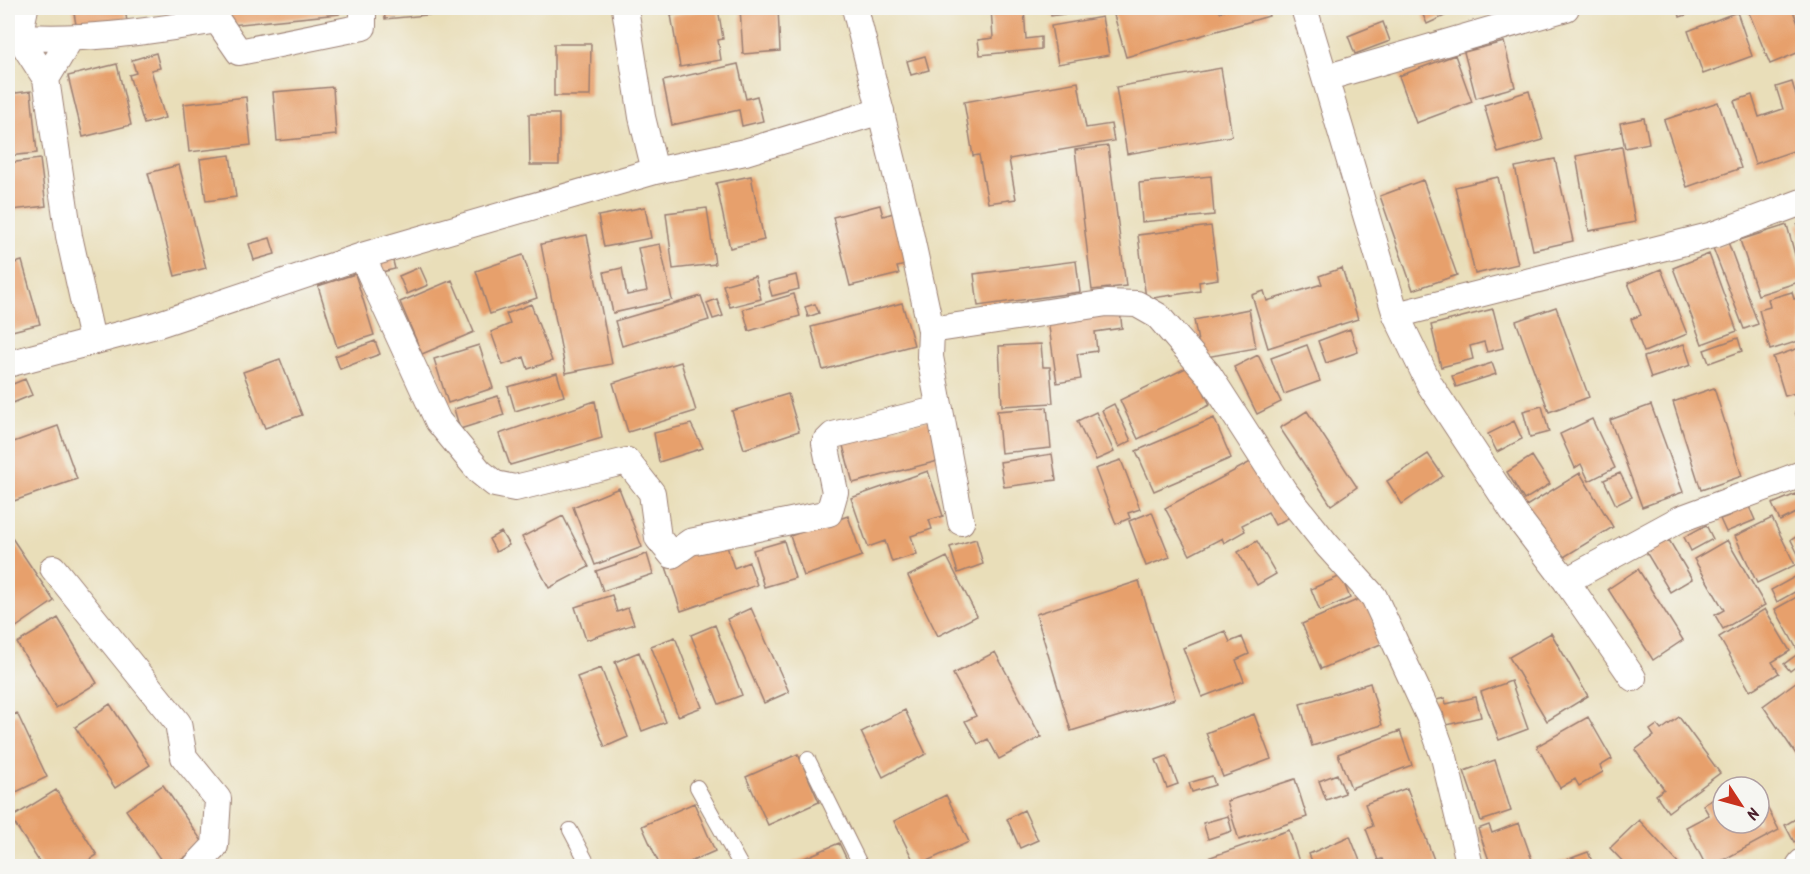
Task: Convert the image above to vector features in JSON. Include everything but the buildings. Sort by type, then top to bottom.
[{"type":"street","points":[[13,36],[25,8]]},
{"type":"street","points":[[13,36],[70,39],[125,36],[217,20],[239,52],[363,27],[363,8]]},
{"type":"street","points":[[625,8],[642,117],[655,171]]},
{"type":"street","points":[[855,8],[881,111],[930,330],[930,357],[961,522]]},
{"type":"street","points":[[1304,8],[1396,315],[1430,385],[1515,513],[1566,581],[1633,678]]},
{"type":"street","points":[[1325,78],[1566,8]]},
{"type":"street","points":[[13,36],[45,79],[69,236],[92,340]]},
{"type":"street","points":[[45,79],[70,39]]},
{"type":"street","points":[[8,364],[92,340],[156,325],[362,256],[655,171],[744,152],[881,111]]},
{"type":"street","points":[[1396,315],[1713,235],[1803,202]]},
{"type":"street","points":[[362,256],[438,421],[480,472],[495,484],[516,488],[627,461],[652,493],[658,538],[672,555],[690,542],[829,513],[835,492],[825,443],[833,435],[940,409]]},
{"type":"street","points":[[930,330],[1107,303],[1137,304],[1158,316],[1209,375],[1284,490],[1327,545],[1374,597],[1441,747],[1470,867]]},
{"type":"street","points":[[1566,581],[1680,519],[1803,474]]},
{"type":"street","points":[[53,568],[178,723],[184,757],[218,799],[215,846],[196,867]]},
{"type":"street","points":[[1799,867],[1803,862]]},
{"type":"lane","points":[[808,759],[861,867]]},
{"type":"lane","points":[[697,787],[741,867]]},
{"type":"lane","points":[[570,830],[589,867]]}]
